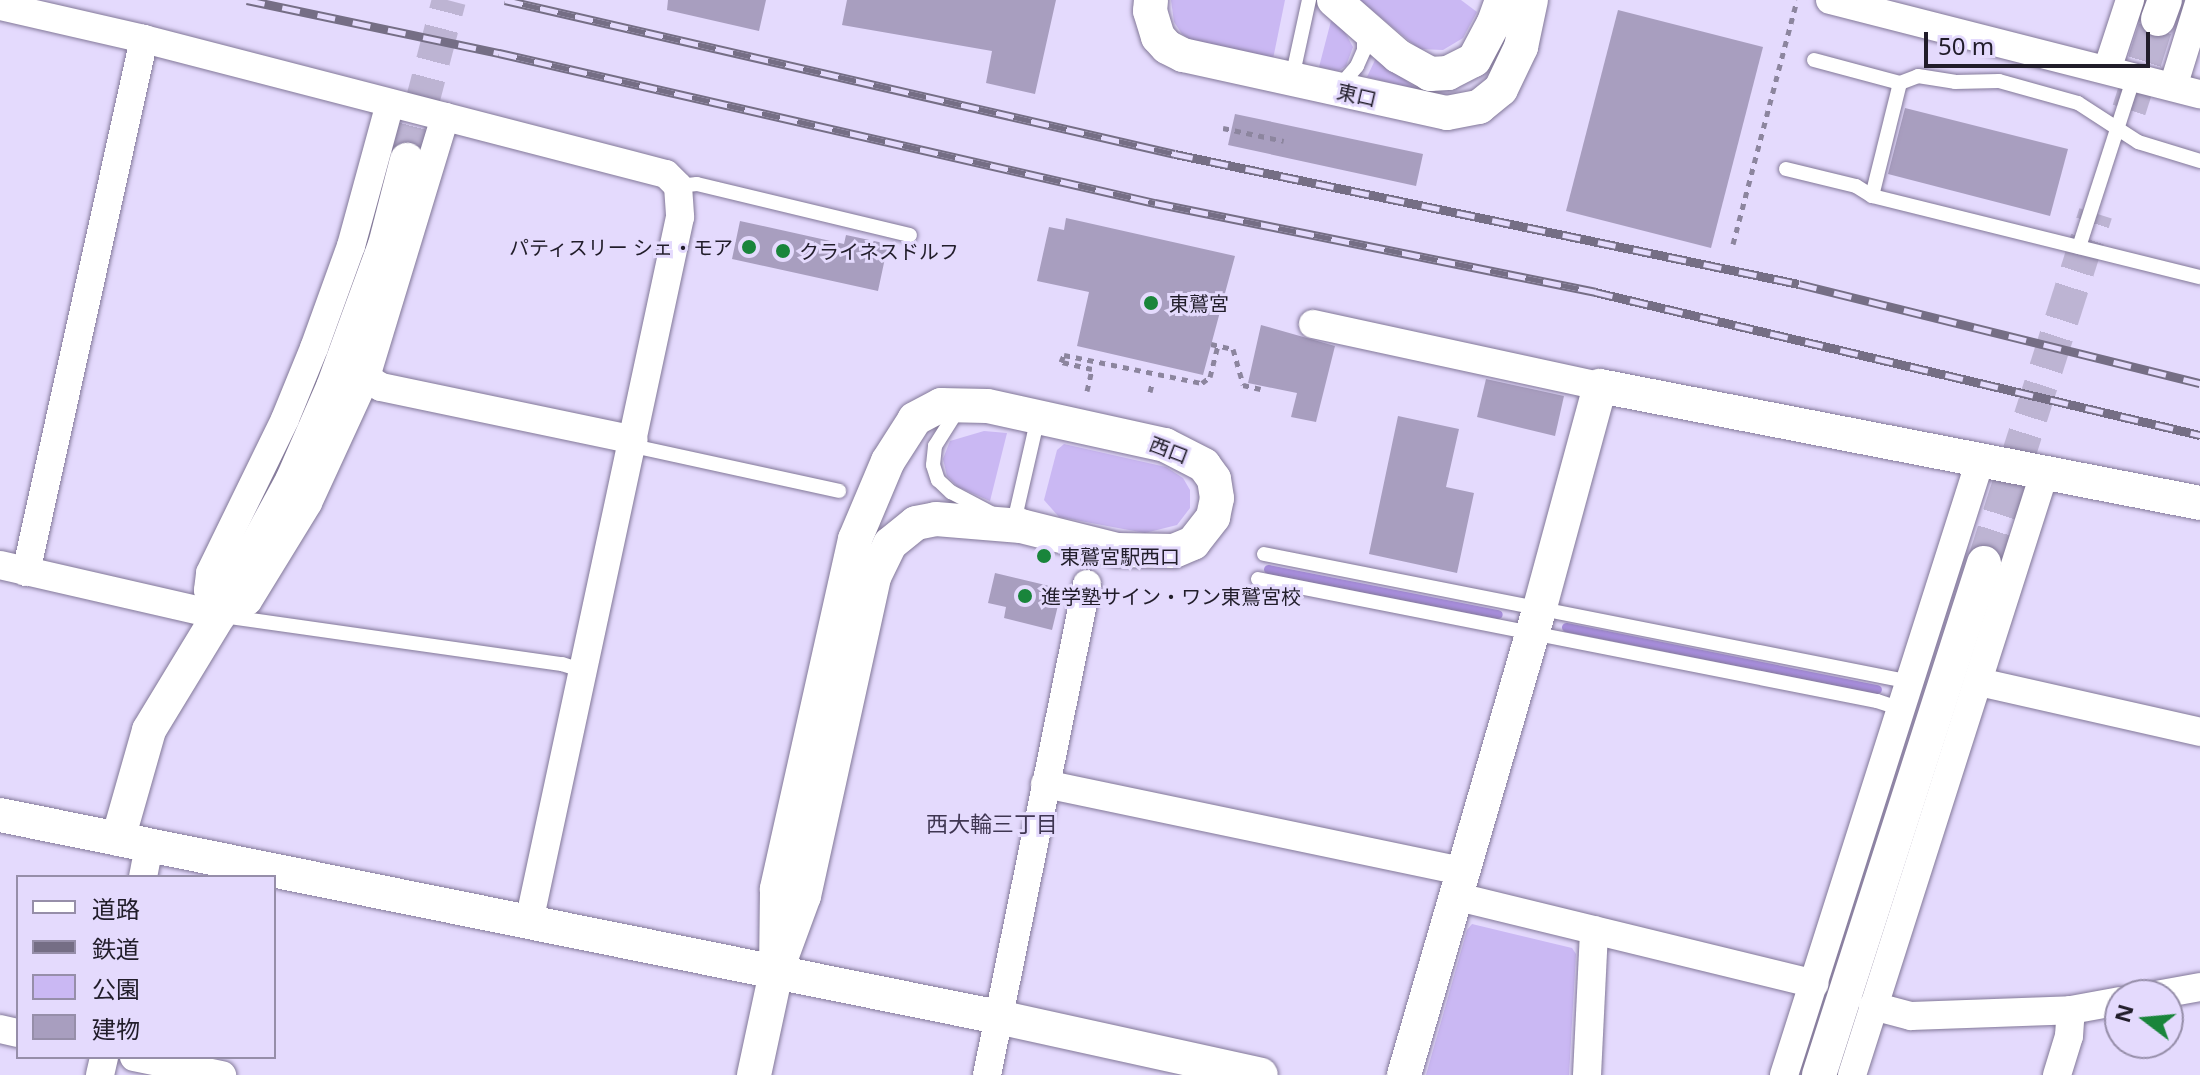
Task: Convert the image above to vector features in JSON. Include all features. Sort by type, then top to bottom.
[{"type":"street","name":"東口","points":[[1151,0],[1153,26],[1167,47],[1183,55],[1447,113],[1479,107],[1501,89],[1521,47],[1531,0]]},
{"type":"street","points":[[1334,0],[1418,69],[1430,74],[1448,73],[1474,60],[1493,25],[1502,0]]},
{"type":"street","points":[[1830,0],[2187,90],[2200,0]]},
{"type":"street","points":[[2121,73],[2130,0]]},
{"type":"street","points":[[0,6],[144,39],[666,174],[678,186],[680,217],[529,922]]},
{"type":"street","points":[[144,39],[13,569],[219,615],[248,601],[263,582],[308,503],[366,377],[445,117]]},
{"type":"street","points":[[219,615],[208,590],[210,573],[272,447],[314,348],[351,246],[390,103]]},
{"type":"street","points":[[137,853],[149,730],[219,615],[292,481],[333,387],[385,245],[407,160]]},
{"type":"street","points":[[1313,324],[1600,386],[2200,503]]},
{"type":"street","points":[[366,377],[381,387],[633,443]]},
{"type":"street","points":[[1404,1075],[1536,620],[1600,386]]},
{"type":"street","name":"西口","points":[[962,404],[1165,445],[1187,454],[1214,479],[1217,498],[1213,517],[1205,532],[1193,543],[1174,551],[1117,550],[1021,526],[936,519],[916,523],[901,533],[882,555],[859,642],[804,896],[776,972],[777,889],[855,539],[888,461],[915,419],[941,405],[962,404]]},
{"type":"street","points":[[1784,1075],[1980,461]]},
{"type":"street","points":[[1852,1075],[2044,474]]},
{"type":"street","points":[[1819,1075],[1984,563]]},
{"type":"street","points":[[987,1075],[1087,584]]},
{"type":"street","points":[[1979,682],[2200,732]]},
{"type":"street","points":[[1045,784],[1457,884],[1594,930],[1814,984]]},
{"type":"street","points":[[0,815],[137,853],[262,875]]},
{"type":"street","points":[[276,877],[529,922],[998,1017],[1261,1075]]},
{"type":"street","points":[[1587,1075],[1594,930]]},
{"type":"street","points":[[754,1075],[776,972]]},
{"type":"street","points":[[1873,1006],[1911,1016],[2071,1010],[2104,1004]]},
{"type":"street","points":[[2057,1075],[2069,1036],[2071,1010]]},
{"type":"street","points":[[144,1059],[222,1075]]},
{"type":"lane","points":[[1292,80],[1309,0]]},
{"type":"lane","points":[[1336,90],[1350,77],[1364,50],[1363,26]]},
{"type":"lane","points":[[1814,60],[1900,83],[1918,76],[1955,82],[1999,81],[2078,103],[2138,142],[2200,161]]},
{"type":"lane","points":[[2079,247],[2117,129],[2121,73]]},
{"type":"lane","points":[[1872,196],[1900,83]]},
{"type":"lane","points":[[1786,169],[1856,186],[1872,196],[2200,277]]},
{"type":"lane","points":[[678,186],[697,184],[910,235]]},
{"type":"lane","points":[[962,404],[935,446],[933,465],[938,480],[951,492],[1021,526]]},
{"type":"lane","points":[[1021,526],[1017,509],[1038,417]]},
{"type":"lane","points":[[633,443],[839,491]]},
{"type":"lane","points":[[1264,554],[1902,709]]},
{"type":"lane","points":[[1258,579],[1536,620],[1911,682]]},
{"type":"lane","points":[[219,615],[263,625],[562,664],[584,671]]},
{"type":"path","points":[[1733,244],[1797,0]]},
{"type":"path","points":[[1223,128],[1284,141]]},
{"type":"path","points":[[1087,391],[1092,369],[1061,362],[1064,355],[1202,383],[1210,377],[1215,344],[1233,349],[1243,385],[1261,389]]},
{"type":"path","points":[[1150,392],[1152,384]]},
{"type":"green space","points":[[1171,0],[1285,0],[1273,59],[1193,42],[1182,34],[1174,22]]},
{"type":"green space","points":[[1360,0],[1461,0],[1477,12],[1463,38],[1443,50],[1419,49]]},
{"type":"green space","points":[[1331,21],[1342,27],[1353,47],[1346,66],[1338,71],[1319,67]]},
{"type":"green space","points":[[1376,58],[1381,60],[1418,90],[1367,77]]},
{"type":"green space","points":[[984,431],[1007,433],[990,501],[958,487],[947,476],[943,459],[950,441]]},
{"type":"green space","points":[[1064,444],[1166,467],[1183,478],[1190,490],[1190,508],[1177,525],[1145,533],[1059,517],[1044,500],[1057,450]]},
{"type":"green space","points":[[1472,924],[1572,948],[1576,954],[1569,1075],[1426,1075],[1467,930]]},
{"type":"building","points":[[668,0],[766,0],[759,31],[667,10]]},
{"type":"building","points":[[847,0],[1056,0],[1035,94],[986,83],[992,51],[842,25]]},
{"type":"building","points":[[1618,10],[1763,47],[1711,248],[1566,211]]},
{"type":"building","points":[[1905,108],[2068,149],[2050,216],[1888,174]]},
{"type":"building","points":[[1235,114],[1423,154],[1416,186],[1228,145]]},
{"type":"building","points":[[1066,218],[1235,256],[1203,375],[1077,346],[1089,292],[1037,281],[1049,227],[1064,230]]},
{"type":"building","points":[[740,221],[844,244],[846,235],[888,244],[878,291],[732,259]]},
{"type":"building","points":[[1261,325],[1335,346],[1316,422],[1291,417],[1297,393],[1248,383]]},
{"type":"building","points":[[1486,379],[1564,396],[1555,436],[1477,417]]},
{"type":"building","points":[[1398,416],[1459,429],[1446,487],[1474,493],[1457,573],[1369,554]]},
{"type":"building","name":"進学塾サイン・ワン東鷲宮校","points":[[995,573],[1062,589],[1052,630],[1004,618],[1006,607],[988,603]]},
{"type":"waterway","points":[[1268,569],[1498,614]]},
{"type":"waterway","points":[[1566,627],[1877,689]]},
{"type":"tunnel","points":[[407,160],[449,0]]},
{"type":"tunnel","points":[[2129,110],[2158,19]]},
{"type":"tunnel","points":[[1984,563],[2096,213]]},
{"type":"railway","points":[[247,0],[499,53],[1155,203],[1595,292],[2200,435]]},
{"type":"railway","points":[[505,0],[1175,154],[1799,284],[2200,383]]},
{"type":"place","name":"パティスリー シェ・モア","points":[[749,247]]},
{"type":"place","name":"クライネスドルフ","points":[[783,251]]},
{"type":"place","name":"東鷲宮","points":[[1151,303]]},
{"type":"place","name":"東鷲宮駅西口","points":[[1044,556]]},
{"type":"place","name":"進学塾サイン・ワン東鷲宮校","points":[[1025,596]]},
{"type":"district","name":"西大輪三丁目","points":[[992,824]]}]
